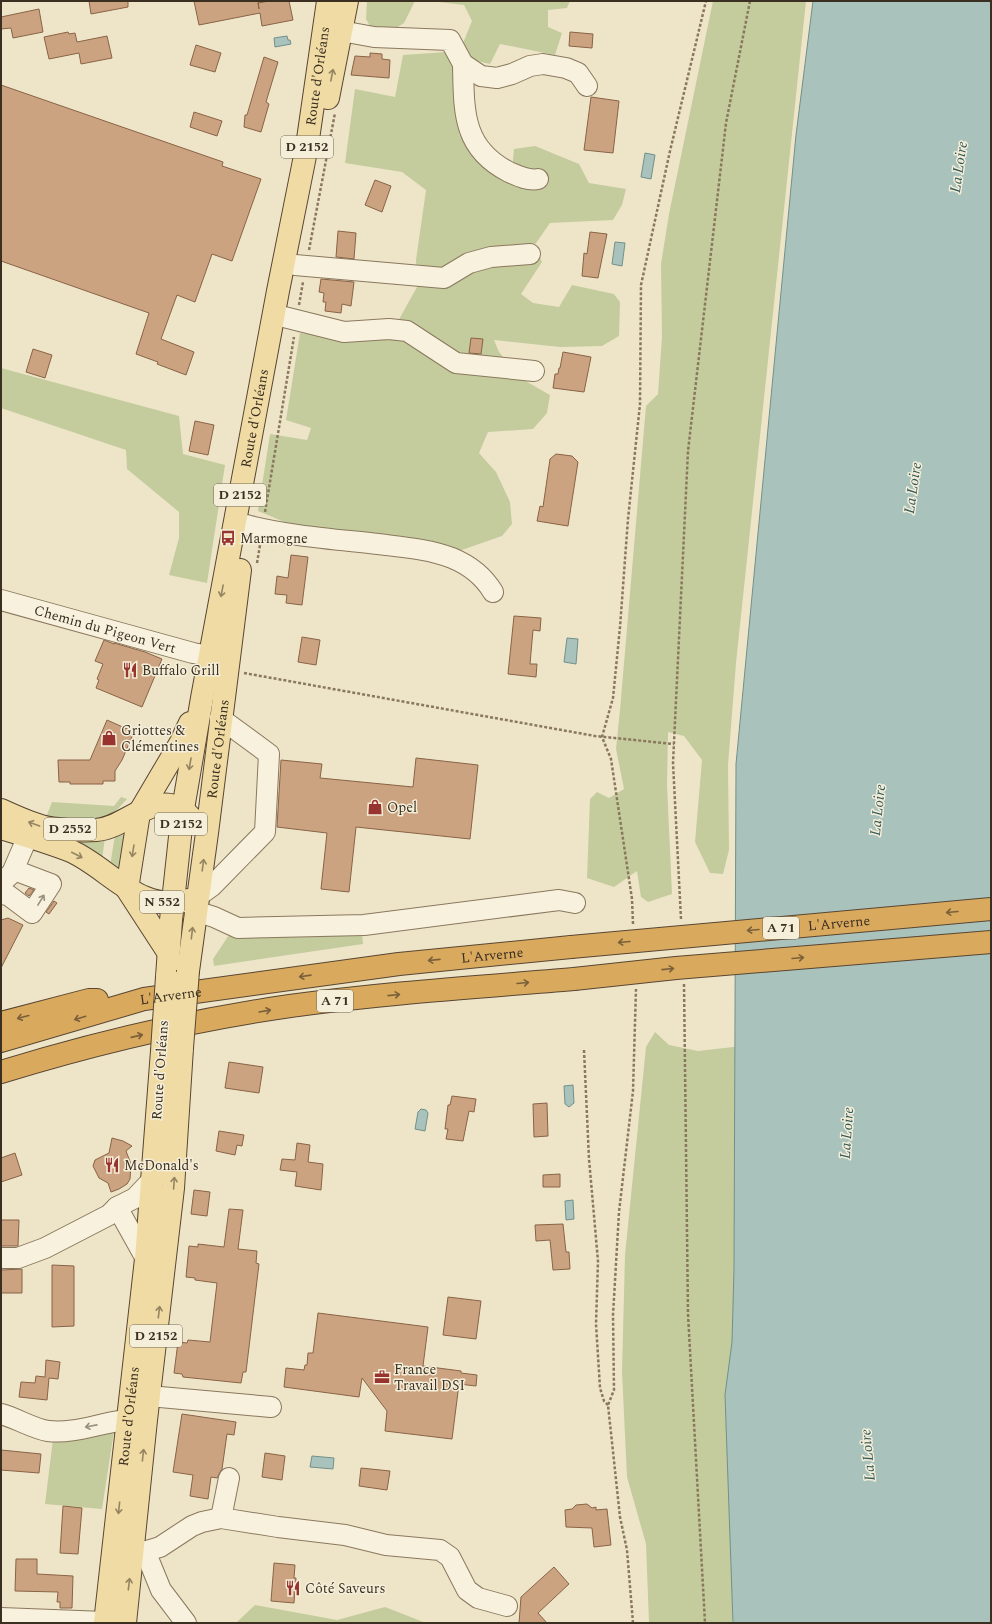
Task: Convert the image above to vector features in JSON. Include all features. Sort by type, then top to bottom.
[{"type":"highway","name":"L'Arverne","points":[[1,1041],[144,999],[400,964],[991,909]]},
{"type":"highway","name":"A 71","points":[[1,1072],[100,1045],[209,1020],[290,1006],[676,968],[991,942]]},
{"type":"highway","points":[[1,1023],[89,1000],[144,999]]},
{"type":"highway","points":[[1,1088],[93,1058],[100,1045]]},
{"type":"main road","name":"Route d'Orléans","points":[[105,1623],[137,1420],[149,1396],[173,1188],[172,1050],[167,977],[168,952],[182,809],[278,291],[308,146],[328,1]]},
{"type":"main road","name":"Route d'Orléans","points":[[125,1623],[139,1553],[137,1420],[146,1259],[153,1179],[172,1050],[188,971],[246,524],[284,317],[347,1]]},
{"type":"main road","points":[[168,952],[127,889],[139,813],[181,742],[202,698]]},
{"type":"main road","points":[[139,813],[155,805],[168,805],[182,809],[207,833]]},
{"type":"main road","name":"D 2552","points":[[1,810],[42,826],[96,830],[108,828],[139,813]]},
{"type":"main road","name":"D 2552","points":[[1,828],[71,852],[93,863],[127,889]]},
{"type":"main road","name":"N 552","points":[[127,889],[154,901],[197,904]]},
{"type":"street","points":[[341,31],[374,37],[450,40],[463,64],[464,101],[467,125],[479,148],[496,165],[530,180],[538,179]]},
{"type":"street","points":[[463,64],[481,76],[497,78],[512,74],[530,66],[543,64],[566,68],[578,73],[587,86]]},
{"type":"street","points":[[295,265],[444,278],[469,263],[483,259],[530,254]]},
{"type":"street","points":[[284,317],[344,332],[389,329],[407,331],[456,363],[534,370]]},
{"type":"street","points":[[246,524],[273,532],[418,549],[445,556],[452,558],[487,581],[493,592]]},
{"type":"street","name":"Chemin du Pigeon Vert","points":[[1,600],[193,653],[210,656]]},
{"type":"street","points":[[220,718],[269,754],[264,832],[212,886],[197,904],[214,917],[238,928],[364,925],[559,900],[575,903]]},
{"type":"street","points":[[1,894],[8,895],[32,913],[51,884],[7,876],[28,836]]},
{"type":"street","points":[[1,1258],[18,1258],[45,1248],[109,1215],[117,1207],[135,1198],[153,1179]]},
{"type":"street","points":[[117,1207],[146,1259]]},
{"type":"street","points":[[149,1396],[271,1407]]},
{"type":"street","points":[[1,1414],[47,1431],[68,1431],[137,1420]]},
{"type":"street","points":[[221,1518],[229,1478]]},
{"type":"street","points":[[186,1623],[161,1590],[139,1553],[160,1547],[192,1526],[221,1518],[345,1535],[386,1545],[440,1550],[450,1557],[467,1590],[478,1598],[507,1606]]},
{"type":"street","points":[[1,1618],[105,1623]]},
{"type":"path","points":[[634,929],[632,899],[611,759],[602,737],[613,698],[628,519],[640,404],[641,285],[672,144],[706,1]]},
{"type":"path","points":[[681,920],[674,744],[688,451],[726,122],[750,1]]},
{"type":"path","points":[[239,672],[602,737],[674,744]]},
{"type":"path","points":[[684,983],[688,1314],[705,1623]]},
{"type":"path","points":[[633,1623],[627,1550],[620,1517],[608,1404],[614,1390],[613,1315],[618,1228],[633,1091],[636,988]]},
{"type":"path","points":[[584,1050],[589,1159],[598,1261],[596,1324],[600,1388],[604,1401],[608,1404]]},
{"type":"green space","points":[[367,1],[415,1],[404,23],[390,32],[372,30],[366,19]]},
{"type":"green space","points":[[430,1],[570,1],[567,8],[548,10],[548,27],[562,33],[555,55],[500,44],[490,64],[473,60],[463,43],[472,21],[464,5]]},
{"type":"green space","points":[[713,1],[806,1],[736,663],[728,765],[729,850],[723,874],[710,873],[695,842],[702,760],[684,736],[668,732],[667,785],[672,894],[648,902],[641,897],[637,871],[614,887],[587,878],[590,799],[597,792],[609,798],[624,789],[616,749],[646,406],[658,394],[662,337],[661,264],[669,214]]},
{"type":"green space","points":[[446,52],[456,71],[459,134],[484,166],[511,182],[514,149],[535,146],[579,164],[589,183],[626,189],[622,205],[613,220],[550,223],[534,246],[542,262],[521,294],[533,303],[559,307],[572,285],[614,294],[620,302],[619,336],[602,346],[560,347],[494,340],[499,352],[522,379],[550,395],[547,413],[533,429],[488,432],[479,453],[496,472],[510,502],[512,524],[502,536],[459,551],[299,528],[258,511],[270,434],[307,440],[311,428],[286,420],[300,333],[360,341],[388,339],[417,287],[416,260],[426,190],[402,172],[345,163],[355,89],[395,97],[403,55]]},
{"type":"green space","points":[[1,368],[179,416],[183,454],[225,465],[207,583],[169,575],[179,538],[179,512],[127,469],[126,450],[1,408]]},
{"type":"green space","points":[[121,797],[127,799],[114,813],[100,818],[81,822],[47,815],[52,802],[114,806]]},
{"type":"green space","points":[[126,829],[119,872],[110,866],[115,835]]},
{"type":"green space","points":[[60,837],[105,837],[102,860]]},
{"type":"green space","points":[[362,933],[363,944],[214,966],[213,959],[229,935]]},
{"type":"green space","points":[[655,1032],[669,1045],[698,1051],[742,1046],[739,1569],[732,1623],[649,1623],[646,1544],[627,1477],[622,1372],[625,1255],[646,1047]]},
{"type":"green space","points":[[114,1431],[102,1509],[45,1504],[53,1439]]},
{"type":"green space","points":[[255,1605],[337,1620],[385,1607],[426,1623],[236,1623]]},
{"type":"water","name":"La Loire","points":[[813,1],[991,1],[991,1623],[733,1623],[725,1395],[732,1342],[734,1269],[736,764],[796,135]]},
{"type":"water","points":[[287,36],[291,44],[275,47],[274,38]]},
{"type":"water","points":[[645,153],[655,155],[651,179],[641,177]]},
{"type":"water","points":[[615,242],[625,243],[622,266],[612,264]]},
{"type":"water","points":[[567,638],[578,639],[576,664],[564,662]]},
{"type":"water","points":[[573,1085],[574,1103],[569,1107],[565,1104],[564,1086]]},
{"type":"water","points":[[421,1109],[426,1110],[428,1113],[425,1131],[415,1129],[418,1112]]},
{"type":"water","points":[[573,1200],[574,1219],[566,1220],[565,1201]]},
{"type":"water","points":[[312,1456],[334,1458],[333,1469],[310,1467]]},
{"type":"building","points":[[89,1],[128,1],[128,7],[91,14]]},
{"type":"building","points":[[194,1],[258,1],[258,3],[269,1],[289,1],[293,20],[262,26],[260,13],[199,25]]},
{"type":"building","points":[[39,9],[43,32],[13,38],[11,28],[1,29],[1,17]]},
{"type":"building","points":[[68,32],[69,34],[75,33],[77,42],[107,36],[112,58],[81,64],[79,53],[49,59],[44,37]]},
{"type":"building","points":[[570,32],[593,34],[592,48],[569,46]]},
{"type":"building","points":[[196,45],[221,53],[215,72],[190,65]]},
{"type":"building","points":[[370,53],[382,54],[382,59],[390,60],[389,78],[351,75],[355,56],[370,57]]},
{"type":"building","points":[[264,57],[278,62],[266,102],[269,104],[261,132],[244,127],[245,115],[247,115]]},
{"type":"building","points":[[1,85],[223,162],[222,166],[261,179],[232,261],[212,254],[195,302],[177,295],[161,339],[194,352],[186,375],[136,354],[149,313],[1,261]]},
{"type":"building","points":[[591,97],[619,101],[613,153],[584,150]]},
{"type":"building","points":[[194,112],[222,121],[217,136],[190,127]]},
{"type":"building","points":[[375,180],[391,186],[382,212],[365,205]]},
{"type":"building","points":[[338,231],[356,233],[354,259],[336,257]]},
{"type":"building","points":[[590,232],[607,234],[598,278],[582,276],[584,253],[587,254]]},
{"type":"building","points":[[321,279],[354,282],[351,306],[342,304],[341,313],[325,311],[326,302],[323,302],[324,293],[319,292]]},
{"type":"building","points":[[471,338],[483,339],[481,354],[469,353]]},
{"type":"building","points":[[33,349],[52,355],[45,378],[26,372]]},
{"type":"building","points":[[563,352],[591,357],[584,392],[553,388],[555,374],[558,374]]},
{"type":"building","points":[[195,421],[214,425],[208,455],[189,451]]},
{"type":"building","points":[[556,454],[572,456],[578,462],[568,526],[537,521],[540,506],[543,507],[550,459]]},
{"type":"building","points":[[291,555],[308,557],[302,605],[286,603],[287,595],[275,594],[277,576],[288,578]]},
{"type":"building","points":[[514,616],[541,618],[540,631],[533,630],[530,664],[537,664],[536,677],[508,674]]},
{"type":"building","points":[[302,637],[320,640],[316,665],[298,662]]},
{"type":"building","name":"Buffalo Grill","points":[[104,640],[145,652],[162,659],[142,707],[96,688],[99,680],[97,679],[103,664],[95,661]]},
{"type":"building","points":[[107,720],[134,732],[122,760],[115,771],[115,781],[103,781],[103,784],[70,784],[70,782],[59,782],[58,760],[90,760]]},
{"type":"building","name":"Opel","points":[[416,758],[478,765],[470,839],[356,827],[349,892],[321,889],[327,833],[277,827],[281,760],[322,764],[320,778],[413,787]]},
{"type":"building","points":[[29,888],[34,890],[29,896],[25,893]]},
{"type":"building","points":[[54,901],[57,903],[49,914],[46,912]]},
{"type":"building","points":[[8,918],[23,925],[1,968],[1,920]]},
{"type":"building","points":[[229,1062],[263,1067],[259,1093],[225,1088]]},
{"type":"building","points":[[452,1096],[476,1099],[474,1112],[469,1111],[463,1141],[446,1139],[448,1129],[445,1129],[448,1105],[450,1105]]},
{"type":"building","points":[[547,1103],[548,1136],[534,1137],[533,1104]]},
{"type":"building","points":[[219,1131],[244,1135],[242,1146],[237,1145],[235,1155],[216,1151]]},
{"type":"building","name":"McDonald's","points":[[112,1138],[123,1141],[132,1146],[126,1151],[131,1164],[130,1179],[127,1184],[111,1192],[108,1183],[99,1178],[93,1166],[95,1160],[109,1153]]},
{"type":"building","points":[[297,1143],[310,1145],[308,1162],[323,1164],[321,1190],[295,1186],[297,1172],[280,1170],[282,1159],[295,1160]]},
{"type":"building","points":[[15,1153],[22,1175],[1,1182],[1,1158]]},
{"type":"building","points":[[560,1174],[560,1187],[543,1187],[543,1175]]},
{"type":"building","points":[[194,1190],[210,1192],[207,1216],[191,1214]]},
{"type":"building","points":[[229,1209],[243,1210],[238,1249],[257,1251],[256,1263],[259,1264],[246,1372],[243,1372],[241,1383],[183,1377],[182,1374],[174,1373],[178,1342],[187,1343],[188,1340],[210,1342],[217,1283],[195,1280],[195,1278],[186,1277],[189,1246],[198,1247],[198,1244],[224,1247]]},
{"type":"building","points":[[1,1220],[19,1220],[18,1246],[1,1246]]},
{"type":"building","points":[[563,1224],[566,1252],[569,1252],[570,1269],[553,1270],[550,1240],[536,1241],[535,1225]]},
{"type":"building","points":[[52,1265],[74,1266],[74,1326],[52,1327]]},
{"type":"building","points":[[22,1269],[22,1293],[1,1293],[1,1270]]},
{"type":"building","points":[[448,1297],[481,1301],[476,1339],[443,1335]]},
{"type":"building","name":"France Travail DSI","points":[[318,1313],[428,1327],[423,1366],[461,1371],[461,1373],[477,1375],[476,1386],[459,1384],[452,1439],[385,1431],[387,1411],[362,1378],[359,1397],[284,1387],[286,1368],[304,1370],[305,1365],[307,1365],[308,1353],[313,1353]]},
{"type":"building","points":[[46,1360],[60,1362],[58,1379],[49,1378],[47,1400],[19,1397],[21,1382],[35,1383],[36,1376],[45,1377]]},
{"type":"building","points":[[182,1414],[236,1422],[234,1435],[227,1434],[222,1469],[217,1478],[211,1477],[208,1499],[190,1496],[193,1475],[173,1472]]},
{"type":"building","points":[[1,1450],[41,1454],[39,1473],[1,1470]]},
{"type":"building","points":[[265,1453],[285,1456],[282,1480],[262,1477]]},
{"type":"building","points":[[361,1468],[390,1471],[387,1490],[359,1486]]},
{"type":"building","points":[[587,1504],[592,1508],[596,1507],[596,1510],[607,1509],[611,1545],[594,1547],[592,1528],[566,1527],[565,1510],[572,1509],[576,1505]]},
{"type":"building","points":[[63,1506],[82,1508],[78,1554],[60,1553]]},
{"type":"building","points":[[16,1559],[37,1559],[37,1574],[73,1576],[72,1608],[60,1608],[60,1602],[57,1602],[58,1592],[15,1591]]},
{"type":"building","points":[[274,1563],[295,1565],[294,1578],[296,1578],[294,1603],[271,1601]]},
{"type":"building","points":[[554,1567],[569,1584],[538,1613],[547,1623],[519,1623],[521,1597]]},
{"type":"place","name":"Marmogne","points":[[228,538]]},
{"type":"place","name":"Buffalo Grill","points":[[130,670]]},
{"type":"place","name":"Griottes & Clémentines","points":[[109,738]]},
{"type":"place","name":"Opel","points":[[375,807]]},
{"type":"place","name":"McDonald's","points":[[112,1165]]},
{"type":"place","name":"France Travail DSI","points":[[382,1377]]},
{"type":"place","name":"Côté Saveurs","points":[[293,1588]]}]
